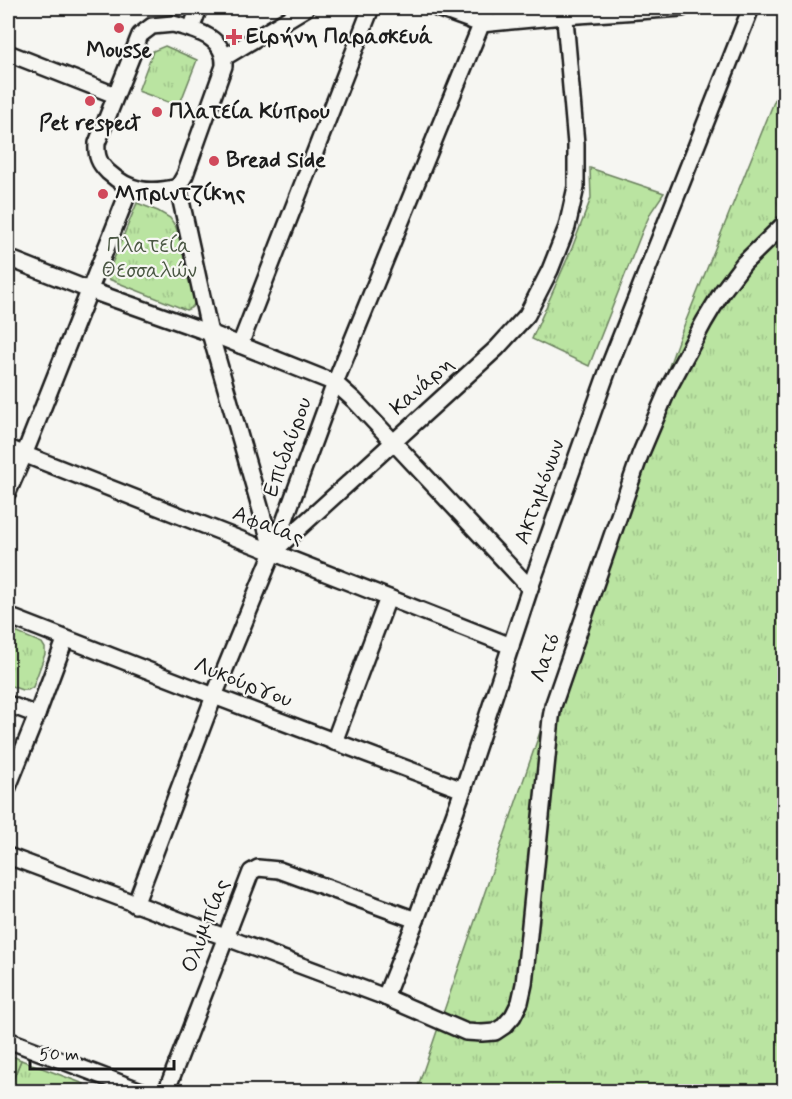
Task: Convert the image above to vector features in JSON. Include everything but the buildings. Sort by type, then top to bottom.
[{"type":"street","points":[[191,29],[199,8]]},
{"type":"street","points":[[225,57],[306,8]]},
{"type":"street","points":[[240,345],[371,8]]},
{"type":"street","points":[[437,8],[481,24],[564,12],[682,8]]},
{"type":"street","name":"Επιδαύρου","points":[[135,905],[214,696],[273,552],[335,383],[488,8]]},
{"type":"street","name":"Ακτημόνων","points":[[385,997],[416,920],[463,790],[530,588],[610,364],[751,8]]},
{"type":"street","name":"Κανάρη","points":[[273,552],[497,348],[527,315],[554,261],[567,227],[576,187],[576,144],[564,12]]},
{"type":"street","points":[[173,24],[213,39],[225,57],[224,66],[186,175],[178,187],[165,190],[130,188],[102,166],[96,154],[97,143],[140,35],[153,26],[173,24]]},
{"type":"street","points":[[8,53],[115,95]]},
{"type":"street","points":[[178,187],[210,333],[273,552]]},
{"type":"street","points":[[8,492],[130,188]]},
{"type":"street","name":"Λατό","points":[[8,856],[385,997],[466,1032],[495,1032],[504,1026],[513,1016],[520,1002],[524,984],[553,706],[640,455],[668,389],[722,292],[744,263],[784,224]]},
{"type":"street","points":[[8,258],[210,333],[335,383],[354,400],[530,588]]},
{"type":"street","name":"Αφαίας","points":[[8,448],[511,646]]},
{"type":"street","points":[[334,742],[388,598]]},
{"type":"street","name":"Λυκούργου","points":[[8,616],[463,790]]},
{"type":"street","points":[[8,787],[64,639]]},
{"type":"street","points":[[8,704],[37,715]]},
{"type":"street","name":"Ολυμπίας","points":[[166,1092],[251,872],[258,868],[279,870],[416,920]]},
{"type":"street","points":[[8,1040],[144,1092]]},
{"type":"green space","points":[[165,46],[197,60],[179,106],[138,91],[153,51]]},
{"type":"green space","points":[[784,77],[784,1091],[416,1092],[679,338]]},
{"type":"green space","points":[[590,168],[664,193],[651,212],[642,232],[589,366],[532,339],[591,198]]},
{"type":"green space","name":"Πλατεία Θεσσαλών","points":[[137,203],[170,218],[176,227],[194,299],[191,308],[186,310],[106,278]]},
{"type":"green space","points":[[8,629],[42,643],[45,648],[33,687],[28,690],[8,685]]},
{"type":"green space","points":[[8,1054],[21,1060],[8,1092]]},
{"type":"green space","points":[[21,1060],[84,1084],[80,1091],[8,1092]]},
{"type":"place","name":"Mousse","points":[[119,28]]},
{"type":"place","name":"Ειρήνη Παρασκευά","points":[[234,37]]},
{"type":"place","name":"Pet respect","points":[[90,101]]},
{"type":"place","name":"Πλατεία Κύπρου","points":[[157,112]]},
{"type":"place","name":"Bread Side","points":[[214,161]]},
{"type":"place","name":"Μπριντζίκης","points":[[103,194]]}]
